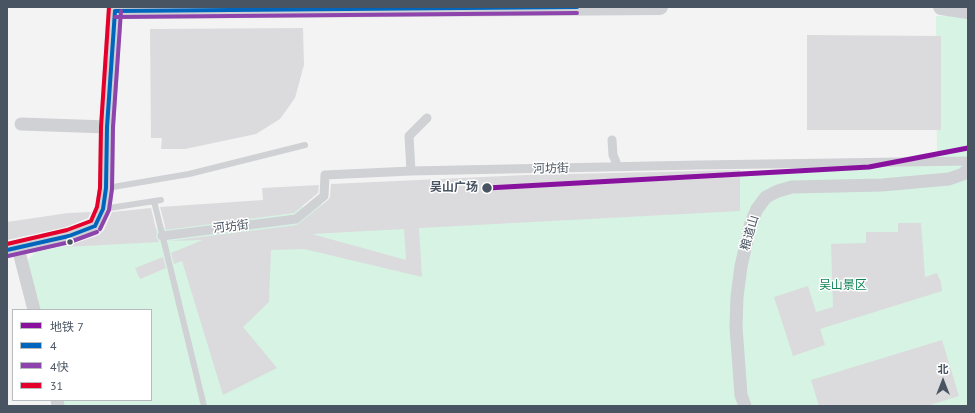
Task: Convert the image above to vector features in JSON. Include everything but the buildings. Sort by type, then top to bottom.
[{"type":"street","points":[[34,309],[12,249],[69,236],[95,226],[103,209],[106,188],[107,127],[115,9],[660,7]]},
{"type":"street","points":[[941,7],[968,11]]},
{"type":"street","points":[[411,171],[410,136],[427,118]]},
{"type":"street","points":[[21,124],[107,127]]},
{"type":"street","points":[[612,140],[613,155],[616,162]]},
{"type":"street","name":"河坊街","points":[[162,236],[296,219],[324,196],[325,175],[411,171],[968,161]]},
{"type":"street","name":"粮道山","points":[[745,406],[741,395],[736,327],[740,266],[751,223],[757,209],[766,197],[778,191],[792,187],[882,185],[949,179],[963,174],[968,169]]},
{"type":"lane","points":[[106,188],[189,174],[305,145]]},
{"type":"lane","points":[[103,209],[161,200]]},
{"type":"lane","points":[[154,201],[204,406]]},
{"type":"green space","name":"吴山景区","points":[[936,16],[968,16],[968,406],[62,406],[60,401],[152,401],[152,309],[33,309],[21,268],[35,252],[246,211],[937,158]]},
{"type":"metro line","name":"7","points":[[487,188],[869,167],[968,148]]},
{"type":"transit line","name":"31","points":[[7,244],[67,230],[91,221],[97,207],[100,188],[101,127],[109,7]]},
{"type":"transit line","name":"4","points":[[115,11],[577,7]]},
{"type":"transit line","name":"4","points":[[95,226],[103,209],[106,188],[107,127],[115,11]]},
{"type":"transit line","name":"4快","points":[[100,229],[109,210],[112,189],[113,127],[121,11]]},
{"type":"transit line","name":"4快","points":[[115,17],[577,13]]},
{"type":"transit line","name":"4","points":[[7,250],[69,236],[95,226]]},
{"type":"transit line","name":"4快","points":[[8,256],[70,242],[97,232]]},
{"type":"place","name":"吴山广场","points":[[487,188]]}]
